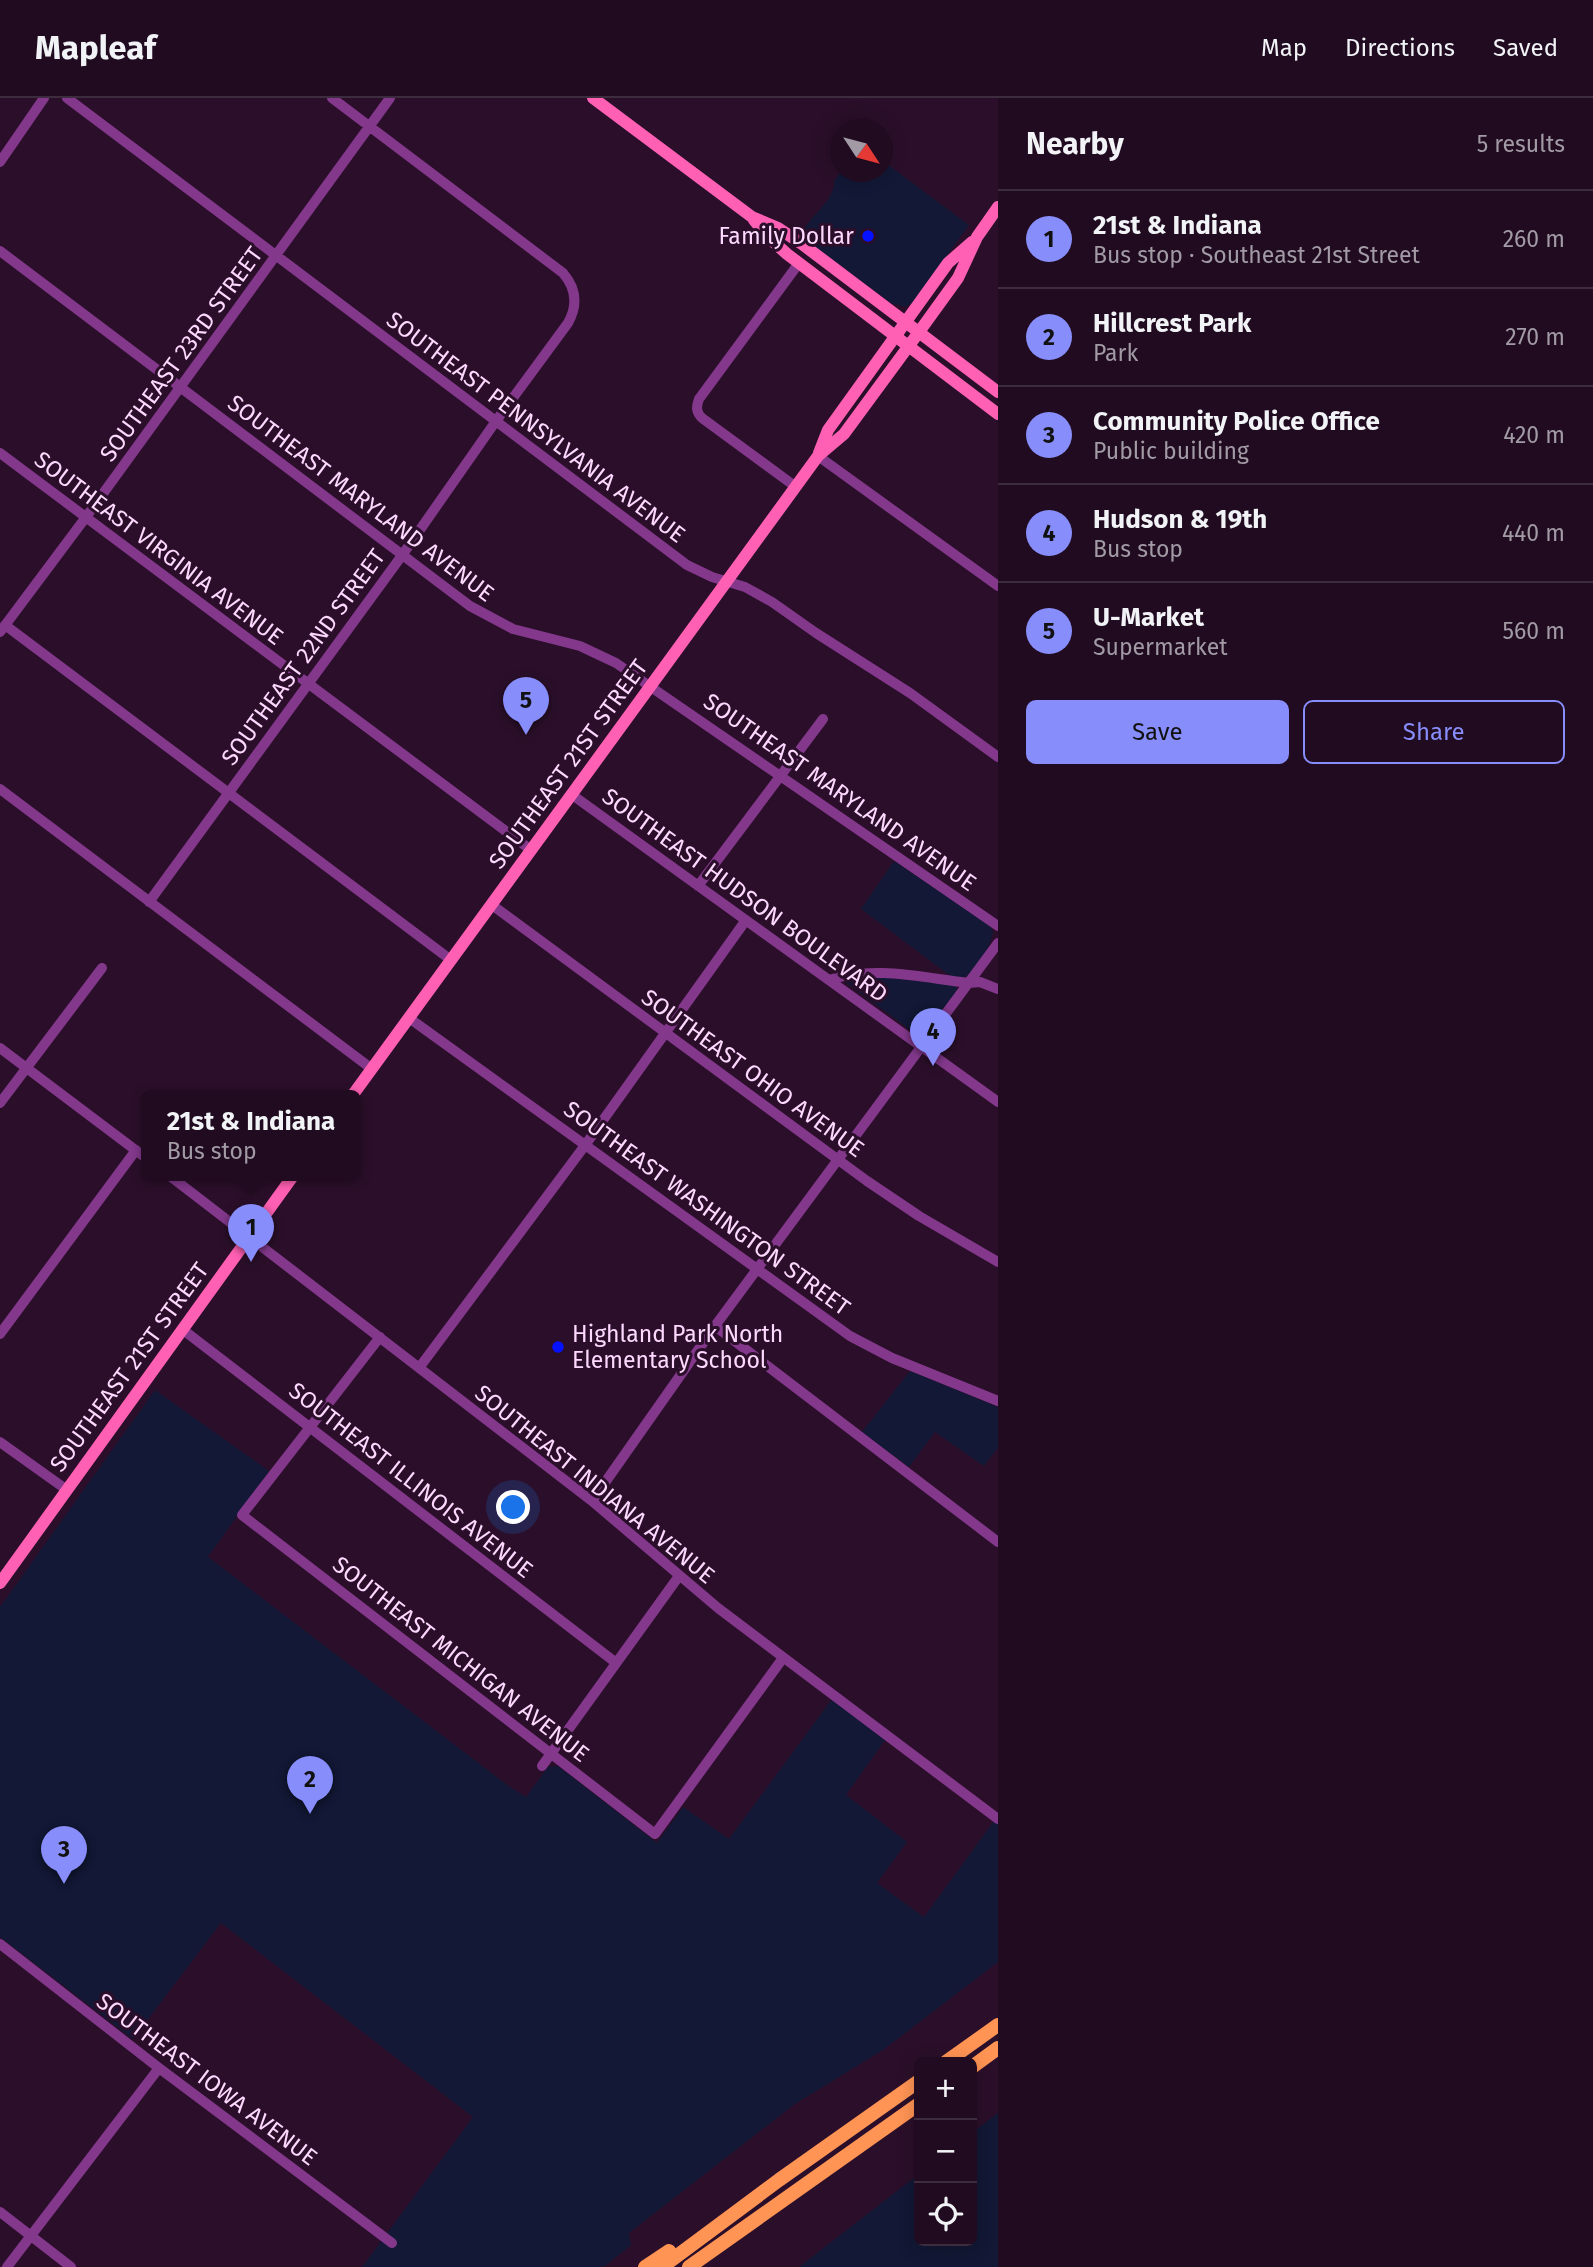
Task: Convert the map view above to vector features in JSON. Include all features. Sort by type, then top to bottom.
[{"type":"highway","points":[[953,2057],[998,2025]]},
{"type":"highway","points":[[977,2063],[998,2048]]},
{"type":"highway","points":[[662,2267],[914,2085]]},
{"type":"highway","points":[[689,2267],[914,2108]]},
{"type":"highway","points":[[645,2267],[718,2217],[779,2180]]},
{"type":"main road","points":[[593,98],[752,217],[778,228],[802,244],[998,392]]},
{"type":"main road","name":"SOUTHEAST 21ST STREET","points":[[356,1090],[818,456],[844,434],[909,346],[958,278],[977,237],[998,207]]},
{"type":"main road","points":[[752,217],[767,236],[799,263],[998,414]]},
{"type":"main road","name":"SOUTHEAST 21ST STREET","points":[[818,456],[828,430],[905,322],[948,263],[977,237]]},
{"type":"main road","name":"SOUTHEAST 21ST STREET","points":[[0,1583],[289,1181]]},
{"type":"street","points":[[0,162],[44,98]]},
{"type":"street","name":"SOUTHEAST PENNSYLVANIA AVENUE","points":[[68,98],[687,565],[745,587],[772,602],[910,693],[998,757]]},
{"type":"street","points":[[332,98],[370,127]]},
{"type":"street","name":"SOUTHEAST 23RD STREET","points":[[2,629],[390,98]]},
{"type":"street","name":"SOUTHEAST 22ND STREET","points":[[149,902],[403,554],[571,318],[575,304],[568,279],[553,265],[370,127]]},
{"type":"street","name":"SOUTHEAST MARYLAND AVENUE","points":[[0,251],[470,606],[498,622],[527,633],[568,642],[599,653],[652,685],[998,926]]},
{"type":"street","points":[[796,486],[702,418],[696,408],[699,399],[799,263]]},
{"type":"street","name":"SOUTHEAST VIRGINIA AVENUE","points":[[0,453],[531,850]]},
{"type":"street","points":[[818,456],[998,586]]},
{"type":"street","points":[[2,629],[451,960]]},
{"type":"street","points":[[698,886],[822,719]]},
{"type":"street","points":[[0,789],[372,1069]]},
{"type":"street","name":"SOUTHEAST HUDSON BOULEVARD","points":[[571,794],[998,1101]]},
{"type":"street","name":"SOUTHEAST OHIO AVENUE","points":[[492,905],[919,1216],[998,1262]]},
{"type":"street","points":[[419,1368],[586,1144],[746,920]]},
{"type":"street","points":[[592,1501],[715,1326],[759,1270],[998,943]]},
{"type":"street","points":[[0,1103],[102,968]]},
{"type":"street","points":[[829,980],[845,975],[876,972],[980,982],[998,989]]},
{"type":"street","name":"SOUTHEAST WASHINGTON STREET","points":[[409,1018],[850,1336],[998,1401]]},
{"type":"street","points":[[0,1048],[141,1154]]},
{"type":"street","points":[[0,1334],[136,1150]]},
{"type":"street","name":"SOUTHEAST INDIANA AVENUE","points":[[176,1181],[592,1501],[679,1576],[783,1658],[998,1819]]},
{"type":"street","points":[[715,1326],[998,1542]]},
{"type":"street","name":"SOUTHEAST ILLINOIS AVENUE","points":[[182,1329],[615,1662]]},
{"type":"street","points":[[310,1427],[380,1337]]},
{"type":"street","name":"SOUTHEAST MICHIGAN AVENUE","points":[[310,1427],[242,1515],[655,1834],[783,1658]]},
{"type":"street","points":[[0,1442],[67,1490]]},
{"type":"street","points":[[542,1766],[679,1576]]},
{"type":"street","name":"SOUTHEAST IOWA AVENUE","points":[[0,1944],[159,2068],[392,2243]]},
{"type":"street","points":[[7,2267],[159,2068]]},
{"type":"street","points":[[0,2212],[72,2267]]},
{"type":"shaded area","points":[[893,168],[969,225],[913,302],[905,307],[891,303],[805,239],[803,232],[806,226],[831,195],[834,182],[893,182]]},
{"type":"shaded area","points":[[894,861],[989,925],[993,931],[983,956],[966,976],[960,978],[949,975],[861,909]]},
{"type":"shaded area","points":[[881,977],[952,985],[956,986],[957,991],[925,1032],[919,1034],[845,982],[845,979]]},
{"type":"shaded area","points":[[910,1371],[998,1407],[998,1448],[984,1466],[935,1432],[909,1467],[862,1432]]},
{"type":"shaded area","points":[[155,1390],[269,1471],[208,1557],[510,1787],[526,1797],[548,1767],[558,1766],[657,1843],[683,1807],[729,1839],[832,1699],[885,1740],[846,1795],[907,1842],[877,1883],[924,1917],[994,1821],[998,1824],[998,1962],[883,2050],[795,2104],[629,2233],[631,2245],[604,2267],[362,2267],[473,2117],[221,1923],[133,2039],[0,1937],[0,1607]]},
{"type":"shaded area","points":[[998,2113],[998,2267],[799,2267],[914,2178],[914,2246],[977,2246],[977,2129]]},
{"type":"place","name":"Family Dollar","points":[[868,236]]},
{"type":"place","name":"U-Market","points":[[526,735]]},
{"type":"place","name":"Hudson & 19th","points":[[933,1066]]},
{"type":"place","name":"21st & Indiana","points":[[251,1262]]},
{"type":"place","name":"Highland Park North Elementary School","points":[[558,1347]]},
{"type":"place","name":"Hillcrest Park","points":[[310,1814]]},
{"type":"place","name":"Community Police Office","points":[[64,1884]]}]
